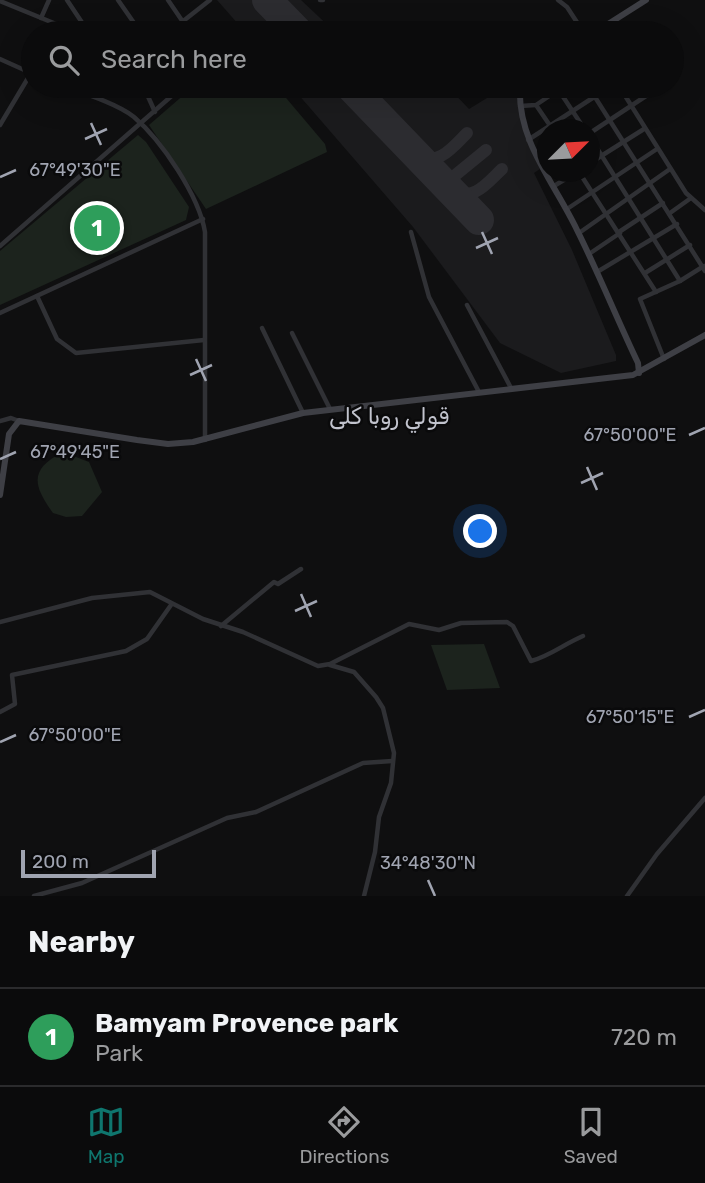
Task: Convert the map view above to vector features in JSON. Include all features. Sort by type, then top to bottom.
[{"type":"street","points":[[41,18],[49,0]]},
{"type":"street","points":[[67,0],[81,21]]},
{"type":"street","points":[[118,0],[133,21]]},
{"type":"street","points":[[168,0],[182,21]]},
{"type":"street","points":[[185,21],[210,0]]},
{"type":"street","points":[[558,0],[567,7],[576,21]]},
{"type":"street","points":[[613,21],[646,0]]},
{"type":"street","points":[[0,1],[48,21]]},
{"type":"street","points":[[0,59],[21,69]]},
{"type":"street","points":[[0,125],[21,92]]},
{"type":"street","points":[[92,98],[123,111],[155,139],[199,206],[203,219],[205,440]]},
{"type":"street","points":[[149,98],[155,111]]},
{"type":"street","points":[[0,245],[170,98]]},
{"type":"street","points":[[520,98],[528,140],[537,158]]},
{"type":"street","points":[[520,106],[536,105],[545,98]]},
{"type":"street","points":[[564,98],[578,119]]},
{"type":"street","points":[[562,119],[593,98]]},
{"type":"street","points":[[596,98],[704,268],[640,299],[664,359]]},
{"type":"street","points":[[626,98],[670,169],[691,198],[705,210]]},
{"type":"street","points":[[600,127],[643,98]]},
{"type":"street","points":[[536,105],[546,119]]},
{"type":"street","points":[[644,129],[601,156],[680,281]]},
{"type":"street","points":[[528,140],[537,135]]},
{"type":"street","points":[[567,209],[657,149]]},
{"type":"street","points":[[579,233],[670,169]]},
{"type":"street","points":[[551,182],[589,254],[638,363],[639,373]]},
{"type":"street","points":[[554,186],[561,182]]},
{"type":"street","points":[[585,182],[656,292]]},
{"type":"street","points":[[670,213],[691,198]]},
{"type":"street","points":[[589,254],[663,203]]},
{"type":"street","points":[[0,313],[203,219]]},
{"type":"street","points":[[596,272],[677,224]]},
{"type":"street","points":[[411,232],[429,297],[480,392]]},
{"type":"street","points":[[645,273],[690,245]]},
{"type":"street","points":[[37,296],[57,339],[76,353],[204,340]]},
{"type":"street","points":[[467,305],[511,388]]},
{"type":"street","points":[[262,328],[303,413]]},
{"type":"street","points":[[292,333],[330,409]]},
{"type":"street","points":[[0,421],[11,418],[168,444],[205,440],[303,413],[639,373],[705,335]]},
{"type":"street","points":[[0,495],[9,434],[19,421]]},
{"type":"street","points":[[220,626],[274,582],[278,584],[301,569]]},
{"type":"street","points":[[0,622],[92,598],[150,592],[171,605],[220,626],[243,632],[318,666],[330,664],[409,624],[439,630],[461,623],[507,622],[513,626],[531,661],[547,656],[557,647],[583,636]]},
{"type":"street","points":[[0,712],[15,705],[12,675],[126,651],[147,639],[171,605]]},
{"type":"street","points":[[330,664],[354,672],[376,697],[383,708],[394,753],[391,783],[379,817],[376,852],[364,896]]},
{"type":"street","points":[[34,896],[82,883],[227,818],[256,812],[363,763],[392,761]]},
{"type":"street","points":[[627,896],[657,854],[705,798]]},
{"type":"shaded area","points":[[217,0],[301,0],[323,21],[235,21]]},
{"type":"shaded area","points":[[180,98],[286,98],[325,144],[327,152],[206,209],[149,125]]},
{"type":"shaded area","points":[[301,98],[458,98],[469,109],[487,98],[517,98],[526,138],[537,162],[537,171],[534,173],[537,182],[572,250],[616,355],[616,361],[561,373],[500,343],[413,227]]},
{"type":"shaded area","points":[[138,135],[146,142],[189,207],[186,220],[0,305],[0,251]]},
{"type":"shaded area","points":[[63,452],[89,462],[102,492],[82,516],[66,517],[53,513],[38,485],[40,471],[52,458]]},
{"type":"shaded area","points":[[484,644],[500,688],[447,690],[431,645]]},
{"type":"taxiway","points":[[418,156],[439,157],[467,133]]},
{"type":"taxiway","points":[[435,174],[453,177],[486,150]]},
{"type":"taxiway","points":[[451,191],[467,194],[480,189],[502,169]]},
{"type":"runway","points":[[267,0],[287,21]]},
{"type":"runway","points":[[362,98],[479,220]]},
{"type":"place","name":"Bamyam Provence park","points":[[97,228]]},
{"type":"district","name":"قولي روبا کلی","points":[[389,416]]}]
